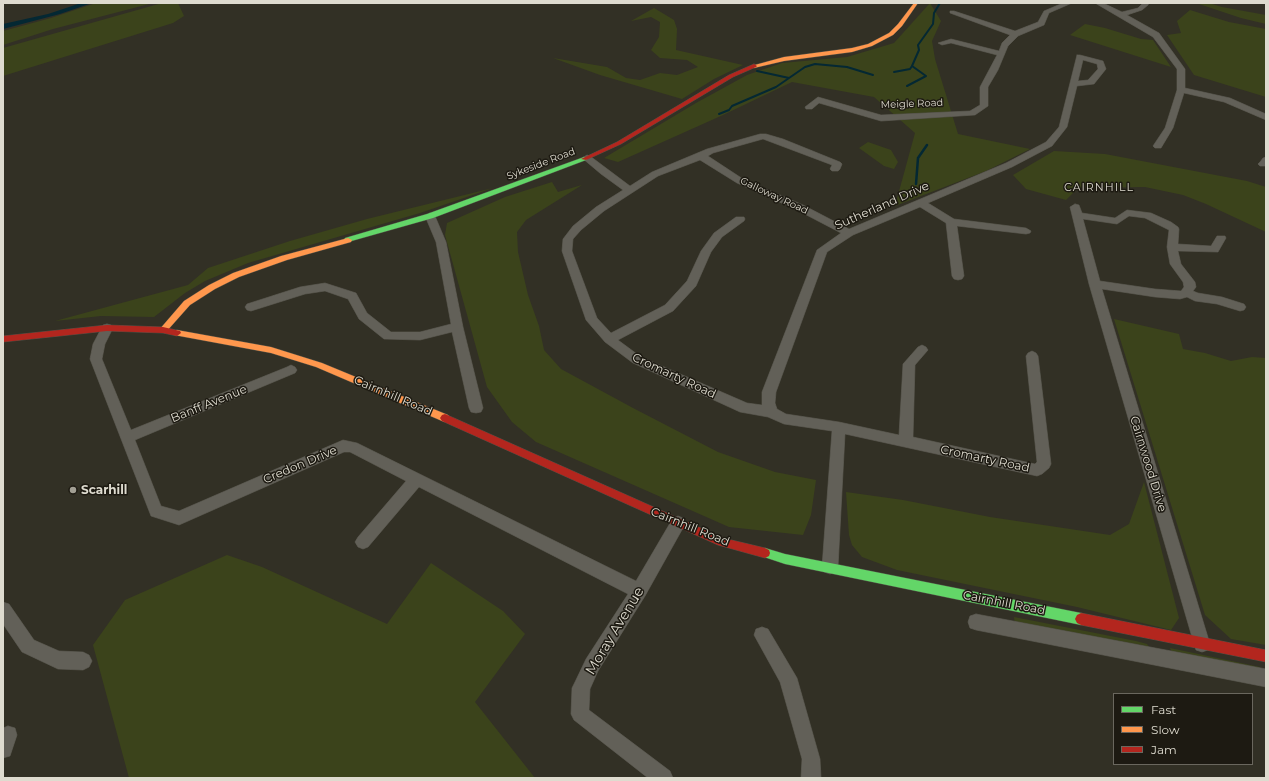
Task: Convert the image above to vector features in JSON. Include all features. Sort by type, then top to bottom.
[{"type":"street","name":"Sykeside Road","points":[[163,330],[188,303],[212,287],[236,275],[284,258],[430,216],[587,158],[619,143],[731,76],[757,65],[784,59],[852,50],[878,41],[891,34],[900,26],[915,3]]},
{"type":"street","points":[[942,43],[951,41],[1001,54],[1005,45],[1016,34],[1035,27],[1042,22],[1046,12],[1069,3]]},
{"type":"street","points":[[1098,3],[1135,22],[1156,35],[1181,69],[1181,90],[1169,128],[1158,146]]},
{"type":"street","points":[[1122,15],[1140,9],[1146,4]]},
{"type":"street","points":[[952,12],[1016,34]]},
{"type":"street","name":"Meigle Road","points":[[809,108],[818,100],[880,118],[972,113],[984,106],[984,87],[1001,54]]},
{"type":"street","name":"Sutherland Drive","points":[[771,412],[768,403],[769,392],[822,250],[849,233],[1009,165],[1049,144],[1062,127],[1073,84]]},
{"type":"street","points":[[1181,90],[1227,100],[1266,117]]},
{"type":"street","name":"Cromarty Road","points":[[835,169],[837,164],[780,141],[763,136],[710,151],[655,174],[600,209],[576,228],[570,235],[567,251],[592,320],[609,339],[637,360],[744,408],[771,412],[784,419],[838,427],[1037,470],[1044,464],[1032,356]]},
{"type":"street","name":"Galloway Road","points":[[701,156],[740,182],[800,207],[849,233]]},
{"type":"street","points":[[587,158],[630,190]]},
{"type":"street","points":[[921,203],[952,222],[1026,231]]},
{"type":"street","name":"Cairnwood Drive","points":[[1186,292],[1190,287],[1189,282],[1176,264],[1172,247],[1174,229],[1167,224],[1147,215],[1127,213],[1117,221],[1076,211],[1095,284],[1202,644]]},
{"type":"street","points":[[430,216],[441,242],[457,328],[476,408]]},
{"type":"street","points":[[609,339],[669,308],[692,283],[706,251],[718,236],[740,218]]},
{"type":"street","points":[[952,222],[958,276]]},
{"type":"street","points":[[1172,247],[1214,250],[1221,238]]},
{"type":"street","points":[[1095,284],[1155,293],[1180,295],[1185,294],[1186,292],[1195,297],[1218,300],[1240,306]]},
{"type":"street","points":[[251,307],[304,290],[325,287],[352,296],[363,316],[388,336],[420,336],[457,328]]},
{"type":"street","name":"Cairnhill Road","points":[[3,339],[33,334],[107,328],[163,330],[270,350],[319,365],[407,401],[722,542],[785,559],[1157,634],[1265,659]]},
{"type":"street","name":"Credon Drive","points":[[107,328],[99,344],[96,359],[156,511],[179,518],[343,446],[352,447],[639,591]]},
{"type":"street","points":[[906,442],[910,364],[922,350]]},
{"type":"street","name":"Banff Avenue","points":[[127,437],[291,370]]},
{"type":"street","points":[[830,567],[838,427]]},
{"type":"street","points":[[363,542],[416,480]]},
{"type":"street","name":"Moray Avenue","points":[[663,778],[580,714],[581,688],[592,665],[639,591],[678,523]]},
{"type":"street","points":[[3,610],[28,646],[58,660],[83,660]]},
{"type":"street","name":"Cairnhill Road","points":[[976,622],[1266,678]]},
{"type":"street","points":[[1157,634],[1162,658]]},
{"type":"street","points":[[762,636],[788,678],[811,760],[811,778]]},
{"type":"green space","points":[[96,3],[153,3],[53,29],[3,45],[3,31],[51,18]]},
{"type":"green space","points":[[162,3],[178,3],[184,16],[173,23],[3,76],[3,48]]},
{"type":"green space","points":[[930,3],[941,21],[932,41],[935,59],[958,134],[1030,149],[986,171],[895,206],[915,133],[874,97],[792,82],[618,162],[604,158],[696,103],[747,75],[782,63],[847,57],[894,43]]},
{"type":"green space","points":[[1196,3],[1209,3],[1222,7],[1266,15],[1266,24],[1241,18]]},
{"type":"green space","points":[[654,8],[674,20],[677,29],[676,50],[743,65],[714,79],[682,99],[600,75],[553,58],[607,67],[626,78],[640,80],[660,73],[677,75],[698,67],[687,60],[660,58],[651,50],[659,37],[660,22],[651,17],[631,21]]},
{"type":"green space","points":[[1190,10],[1229,22],[1266,29],[1266,97],[1194,75],[1167,35],[1181,33],[1177,21]]},
{"type":"green space","points":[[1085,24],[1105,28],[1141,39],[1153,40],[1171,67],[1070,35]]},
{"type":"green space","points":[[868,142],[891,150],[898,162],[894,169],[884,166],[859,148]]},
{"type":"green space","points":[[1054,151],[1105,154],[1247,181],[1266,187],[1266,232],[1183,195],[1145,187],[1078,188],[1066,200],[1026,189],[1013,175]]},
{"type":"green space","points":[[552,182],[558,192],[582,185],[526,220],[517,232],[518,252],[528,295],[539,326],[544,350],[561,369],[718,452],[775,472],[816,480],[811,515],[803,535],[729,527],[536,442],[512,422],[487,387],[445,235],[447,223],[505,197]]},
{"type":"green space","points":[[493,188],[420,213],[248,263],[205,281],[185,293],[154,317],[101,316],[55,321],[188,285],[208,268],[290,241],[367,219]]},
{"type":"green space","points":[[1114,319],[1179,334],[1183,349],[1205,353],[1231,361],[1252,357],[1266,358],[1266,645],[1231,639],[1205,615]]},
{"type":"green space","points":[[1144,482],[1179,618],[1171,630],[1077,607],[897,570],[862,557],[852,545],[849,535],[846,492],[903,500],[990,517],[1110,535],[1129,524]]},
{"type":"green space","points":[[227,555],[262,567],[387,624],[431,563],[503,611],[525,634],[475,702],[535,778],[129,778],[93,645],[125,600]]},
{"type":"green space","points":[[1014,617],[1136,641],[1147,644],[1151,649],[1015,625]]},
{"type":"green space","points":[[1170,648],[1260,667],[1261,669],[1172,653]]},
{"type":"water","points":[[81,3],[92,3],[60,14],[3,29],[3,24],[48,14]]},
{"type":"waterway","points":[[912,66],[919,50],[918,45],[933,24],[934,13],[940,3]]},
{"type":"waterway","points":[[719,114],[729,110],[732,106],[776,87],[805,67],[815,64],[847,67],[873,75]]},
{"type":"waterway","points":[[894,72],[910,69],[912,66]]},
{"type":"waterway","points":[[907,86],[926,76],[912,66]]},
{"type":"waterway","points":[[757,71],[789,78]]},
{"type":"waterway","points":[[916,184],[918,158],[927,145]]},
{"type":"traffic: fast","points":[[348,240],[430,216],[584,159]]},
{"type":"traffic: fast","points":[[765,553],[785,559],[1081,619]]},
{"type":"traffic: slow","points":[[754,66],[784,59],[852,50],[870,45],[891,34],[900,25],[916,3]]},
{"type":"traffic: slow","points":[[163,330],[187,303],[212,287],[236,275],[284,258],[348,240]]},
{"type":"traffic: slow","points":[[177,333],[271,350],[319,365],[445,418]]},
{"type":"traffic: jam","points":[[584,159],[619,143],[731,76],[754,66]]},
{"type":"traffic: jam","points":[[3,339],[107,328],[163,330],[177,333]]},
{"type":"traffic: jam","points":[[445,418],[722,542],[765,553]]},
{"type":"traffic: jam","points":[[1081,619],[1266,656]]},
{"type":"place","name":"Scarhill","points":[[73,490]]},
{"type":"district","name":"CAIRNHILL","points":[[1099,188]]}]
